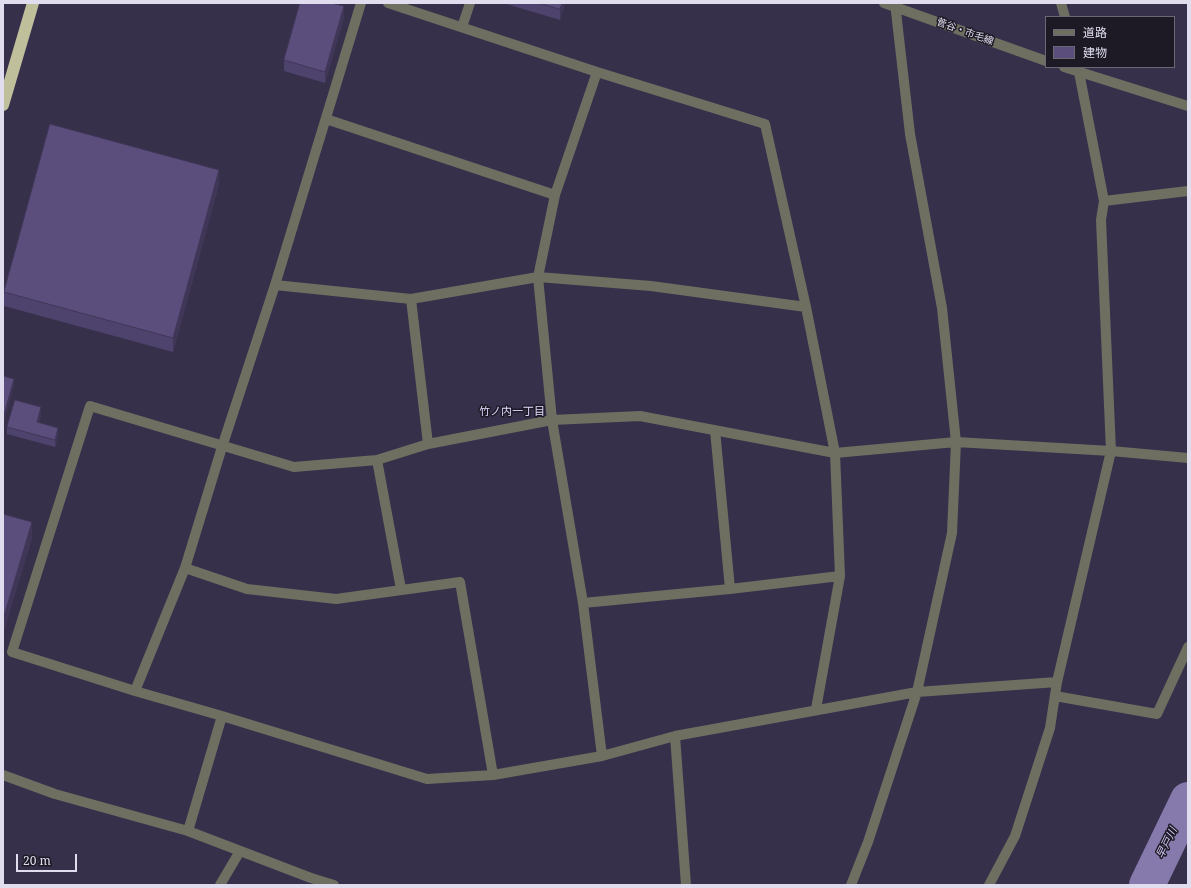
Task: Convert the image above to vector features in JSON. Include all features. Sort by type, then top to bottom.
[{"type":"highway","points":[[3,105],[33,3]]},
{"type":"street","points":[[135,691],[185,568],[222,447],[275,285],[361,3]]},
{"type":"street","points":[[388,3],[597,72],[765,124],[806,307],[835,453],[840,576],[816,709]]},
{"type":"street","points":[[462,27],[470,3]]},
{"type":"street","name":"菅谷・市毛線","points":[[884,3],[895,5],[1045,61]]},
{"type":"street","points":[[1061,3],[1064,16]]},
{"type":"street","points":[[851,885],[868,842],[917,692],[952,533],[956,442],[942,308],[910,134],[895,5]]},
{"type":"street","points":[[1069,68],[1188,106]]},
{"type":"street","points":[[989,885],[1015,836],[1050,728],[1057,682],[1111,451],[1101,220],[1104,201],[1079,70]]},
{"type":"street","points":[[597,72],[555,195],[538,277],[552,420],[583,603],[602,756]]},
{"type":"street","points":[[326,119],[555,195]]},
{"type":"street","points":[[1104,201],[1188,191]]},
{"type":"street","points":[[275,285],[411,299],[538,277],[650,286],[806,307]]},
{"type":"street","points":[[411,299],[428,444]]},
{"type":"street","points":[[1057,682],[917,692],[816,709],[675,736],[602,756],[493,775],[426,778],[135,691],[12,652],[90,406],[222,447],[294,467],[377,460],[428,444],[552,420],[640,416],[835,453],[956,442],[1111,451],[1188,458]]},
{"type":"street","points":[[715,430],[730,589]]},
{"type":"street","points":[[377,460],[401,589]]},
{"type":"street","points":[[185,568],[247,589],[336,599],[460,582],[493,775]]},
{"type":"street","points":[[583,603],[730,589],[840,576]]},
{"type":"street","points":[[1055,696],[1157,714],[1188,647]]},
{"type":"street","points":[[188,831],[222,716]]},
{"type":"street","points":[[675,736],[686,885]]},
{"type":"street","points":[[3,775],[56,794],[188,831],[240,851],[310,882],[334,885]]},
{"type":"street","points":[[220,885],[240,851]]},
{"type":"building","points":[[300,3],[331,3],[344,6],[325,72],[284,60]]},
{"type":"building","points":[[539,3],[562,3],[560,9]]},
{"type":"building","points":[[50,124],[219,170],[173,338],[4,292]]},
{"type":"building","points":[[3,376],[14,379],[3,418]]},
{"type":"building","points":[[15,400],[41,407],[37,422],[58,428],[55,440],[7,427]]},
{"type":"building","points":[[3,514],[32,522],[4,616],[3,616]]},
{"type":"waterway","name":"早戸川","points":[[1147,885],[1188,800]]},
{"type":"district","name":"竹ノ内一丁目","points":[[512,412]]}]
